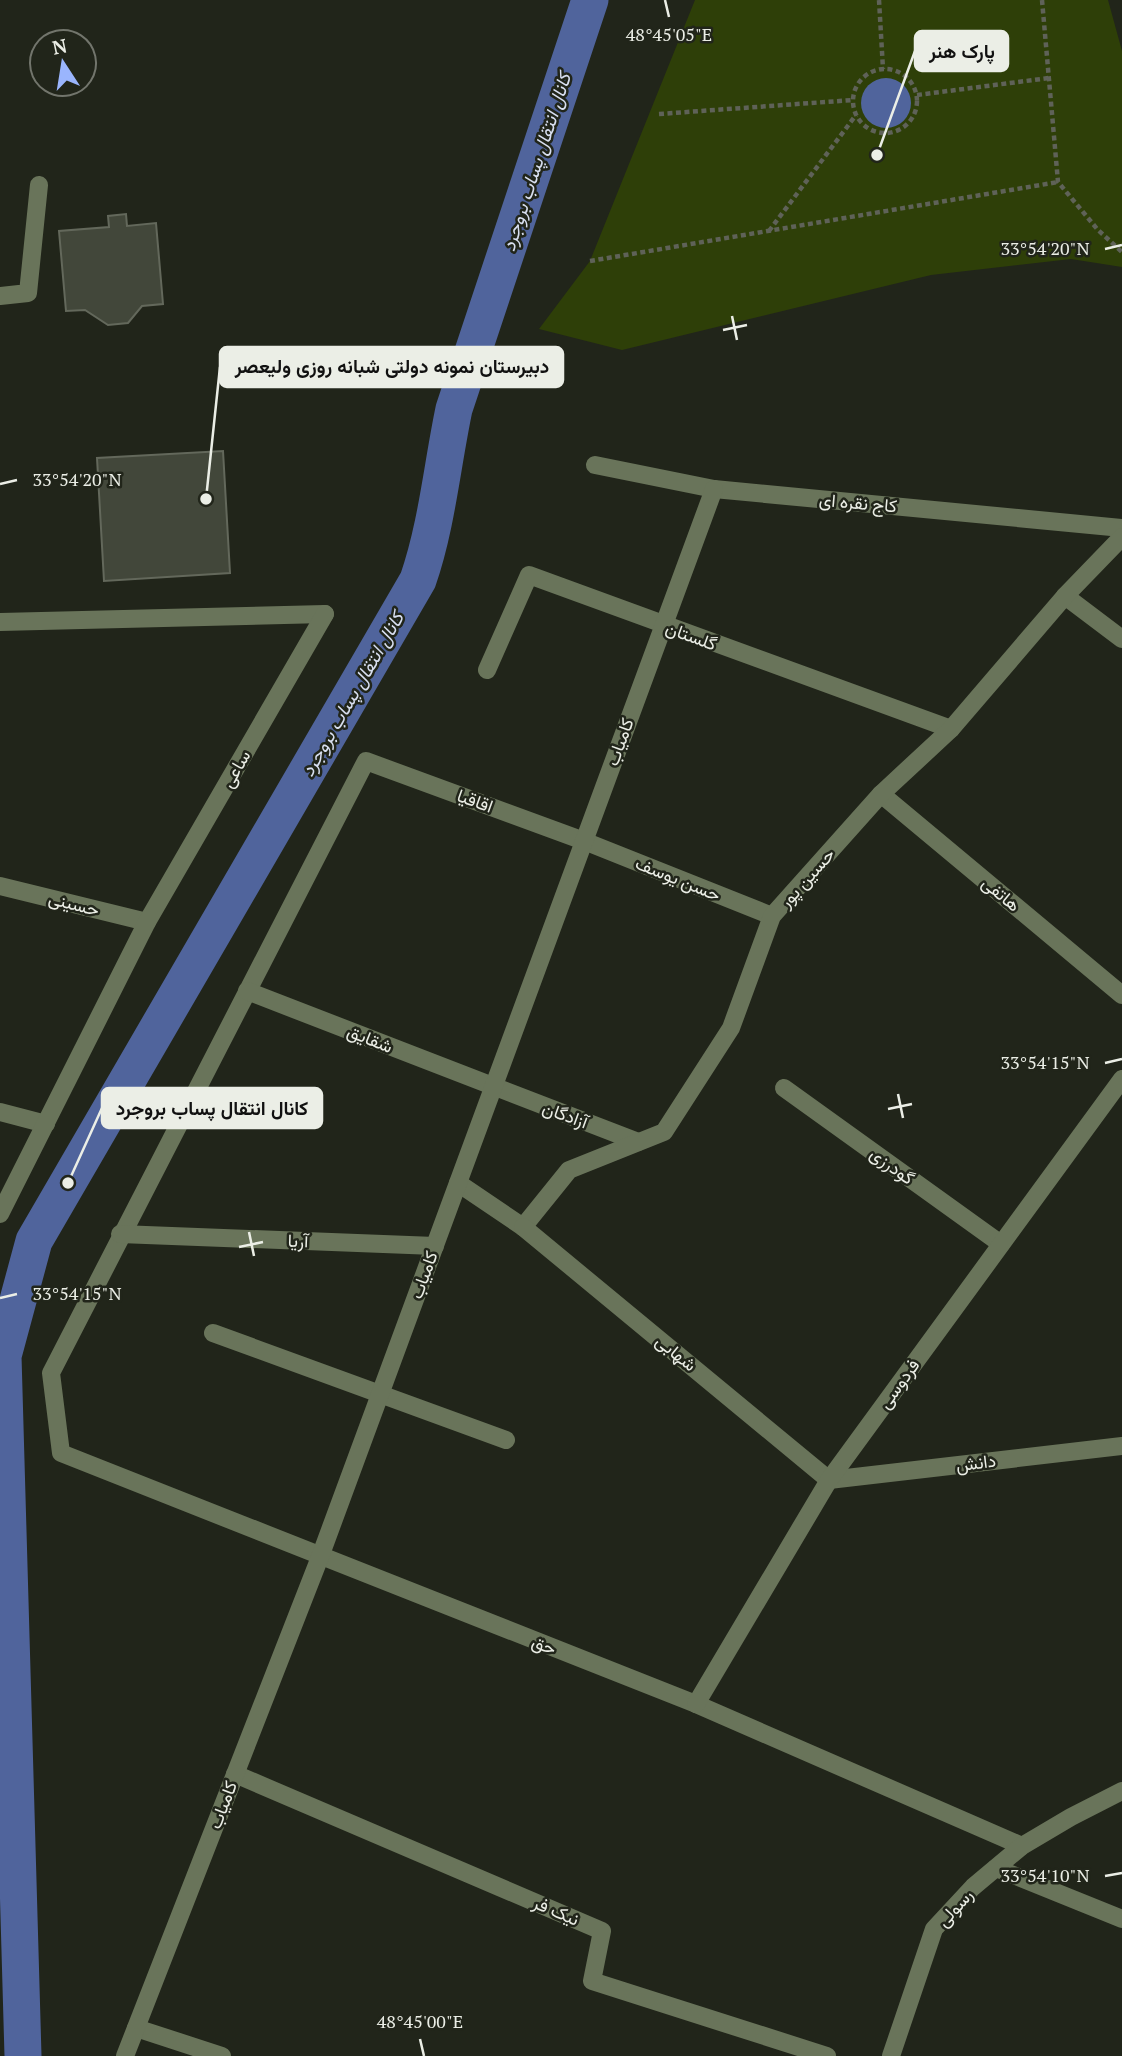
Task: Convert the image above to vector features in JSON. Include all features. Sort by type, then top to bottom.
[{"type":"street","points":[[0,296],[28,293],[39,185]]},
{"type":"street","name":"کاج نقره ای","points":[[595,465],[714,489],[1122,528]]},
{"type":"street","name":"کامیاب","points":[[125,2056],[320,1557],[714,489]]},
{"type":"street","name":"حسین پور","points":[[523,1227],[569,1170],[664,1132],[732,1028],[772,916],[881,794],[951,729],[1065,596],[1122,537]]},
{"type":"street","name":"گلستان","points":[[487,670],[529,575],[951,729]]},
{"type":"street","points":[[1065,596],[1122,639]]},
{"type":"street","name":"ساعی","points":[[0,622],[326,614],[147,922],[0,1214]]},
{"type":"street","name":"اقاقیا","points":[[247,991],[366,761],[584,841]]},
{"type":"street","name":"هاتفی","points":[[881,794],[1122,995]]},
{"type":"street","name":"حسن یوسف","points":[[584,841],[772,916]]},
{"type":"street","name":"حسینی","points":[[0,886],[147,922]]},
{"type":"street","points":[[120,1234],[247,991]]},
{"type":"street","name":"شقایق","points":[[247,991],[493,1088]]},
{"type":"street","name":"فردوسی","points":[[696,1704],[829,1480],[1122,1079]]},
{"type":"street","name":"آزادگان","points":[[493,1088],[638,1142]]},
{"type":"street","name":"گودرزی","points":[[784,1088],[1001,1244]]},
{"type":"street","points":[[1102,1106],[1122,1103]]},
{"type":"street","points":[[0,1111],[46,1124]]},
{"type":"street","points":[[458,1183],[523,1227]]},
{"type":"street","name":"شهابی","points":[[523,1227],[829,1480]]},
{"type":"street","name":"آریا","points":[[120,1234],[435,1247]]},
{"type":"street","name":"حق","points":[[120,1234],[51,1373],[61,1453],[696,1704],[1023,1846]]},
{"type":"street","points":[[212,1333],[506,1440]]},
{"type":"street","name":"دانش","points":[[829,1480],[1122,1446]]},
{"type":"street","name":"نیک فر","points":[[235,1774],[602,1931],[592,1981],[827,2056]]},
{"type":"street","name":"رسولی","points":[[891,2056],[934,1929],[973,1887],[1023,1846],[1070,1817],[1122,1791]]},
{"type":"street","points":[[996,1868],[1122,1919]]},
{"type":"street","points":[[136,2028],[222,2056]]},
{"type":"path","points":[[879,0],[883,69]]},
{"type":"path","points":[[1042,0],[1058,183],[1098,230],[1122,252]]},
{"type":"path","points":[[883,69],[898,72],[911,81],[917,95],[909,124],[895,132],[880,133],[865,127],[856,115],[853,100],[857,85],[868,74],[883,69]]},
{"type":"path","points":[[917,95],[1049,78]]},
{"type":"path","points":[[659,114],[853,100]]},
{"type":"path","points":[[769,231],[856,115]]},
{"type":"path","points":[[590,261],[1058,183]]},
{"type":"green space","points":[[695,0],[1108,0],[1122,51],[1122,267],[1071,259],[931,275],[622,350],[539,329],[590,261]]},
{"type":"water","points":[[886,78],[903,86],[911,103],[903,120],[886,128],[869,120],[861,103],[869,86]]},
{"type":"building","points":[[126,214],[127,226],[156,223],[163,304],[142,306],[128,323],[108,325],[85,310],[66,311],[59,231],[109,227],[108,216]]},
{"type":"building","points":[[223,451],[230,573],[104,581],[97,458]]},
{"type":"waterway","name":"کانال انتقال پساب بروجرد","points":[[23,2056],[3,1356],[34,1241],[418,580],[435,517],[454,409],[590,0]]},
{"type":"place","name":"پارک هنر","points":[[877,155]]},
{"type":"place","name":"دبیرستان نمونه دولتی شبانه روزی ولیعصر","points":[[206,499]]},
{"type":"place","name":"کانال انتقال پساب بروجرد","points":[[68,1183]]}]
